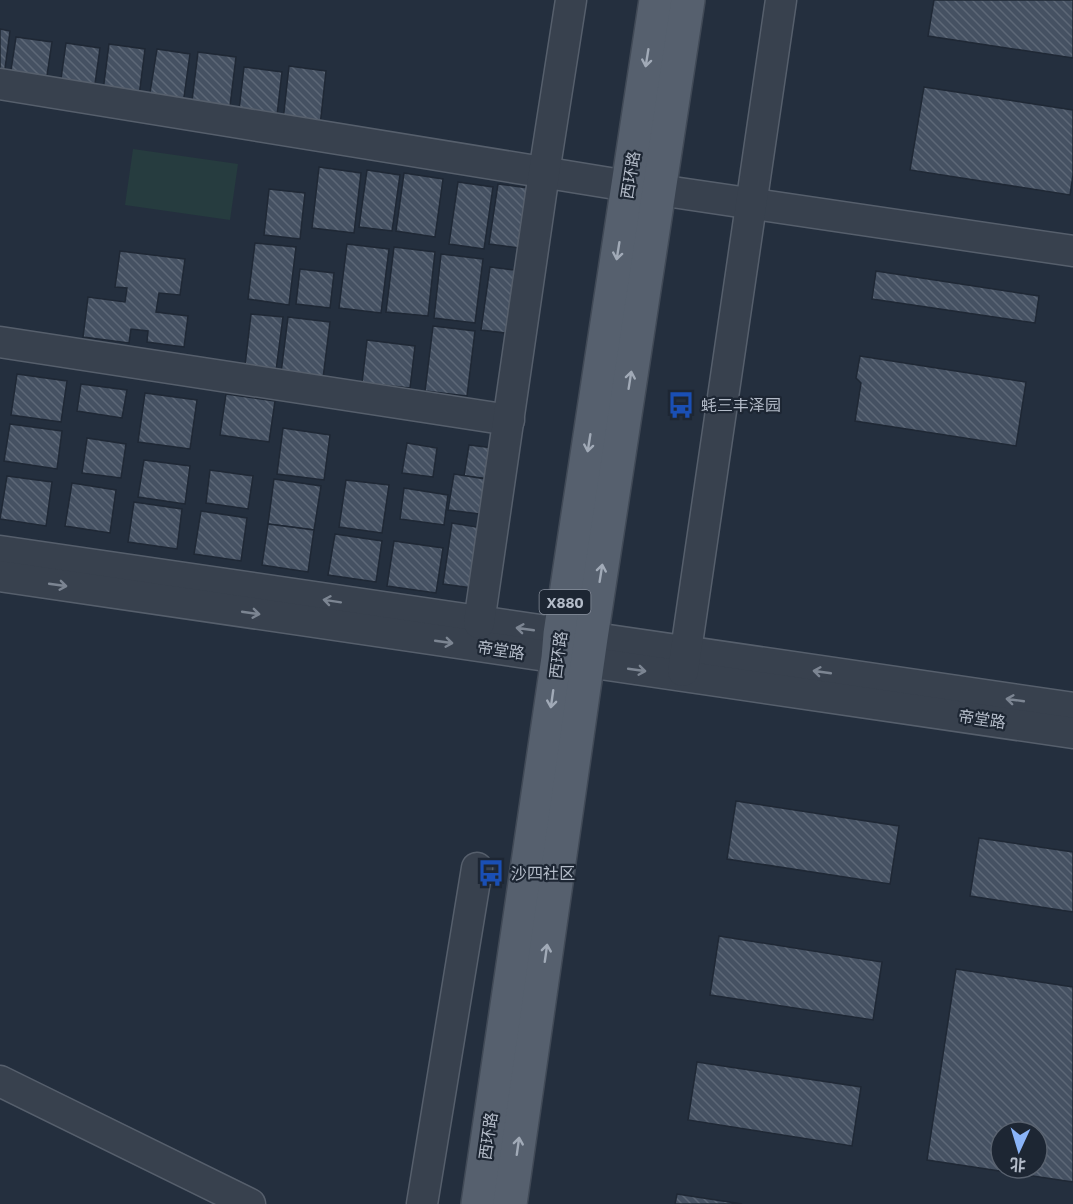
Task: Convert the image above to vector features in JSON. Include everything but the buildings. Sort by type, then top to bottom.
[{"type":"main road","name":"西环路","points":[[644,188],[656,0]]},
{"type":"main road","name":"西环路","points":[[478,1204],[574,648],[644,188],[688,0]]},
{"type":"main road","name":"西环路","points":[[510,1204],[574,648]]},
{"type":"street","points":[[479,622],[571,0]]},
{"type":"street","points":[[684,664],[781,0]]},
{"type":"street","points":[[0,84],[544,173],[1073,251]]},
{"type":"street","points":[[0,342],[508,420]]},
{"type":"street","name":"帝堂路","points":[[0,551],[479,622],[574,648]]},
{"type":"street","name":"帝堂路","points":[[0,576],[574,648],[684,664],[1073,733]]},
{"type":"street","name":"帝堂路","points":[[684,664],[1073,708]]},
{"type":"street","points":[[422,1204],[477,868]]},
{"type":"street","points":[[0,1081],[250,1204]]},
{"type":"green space","points":[[133,149],[238,164],[230,220],[125,205]]},
{"type":"place","name":"蚝三丰泽园","points":[[681,405]]},
{"type":"place","name":"沙四社区","points":[[491,873]]}]
